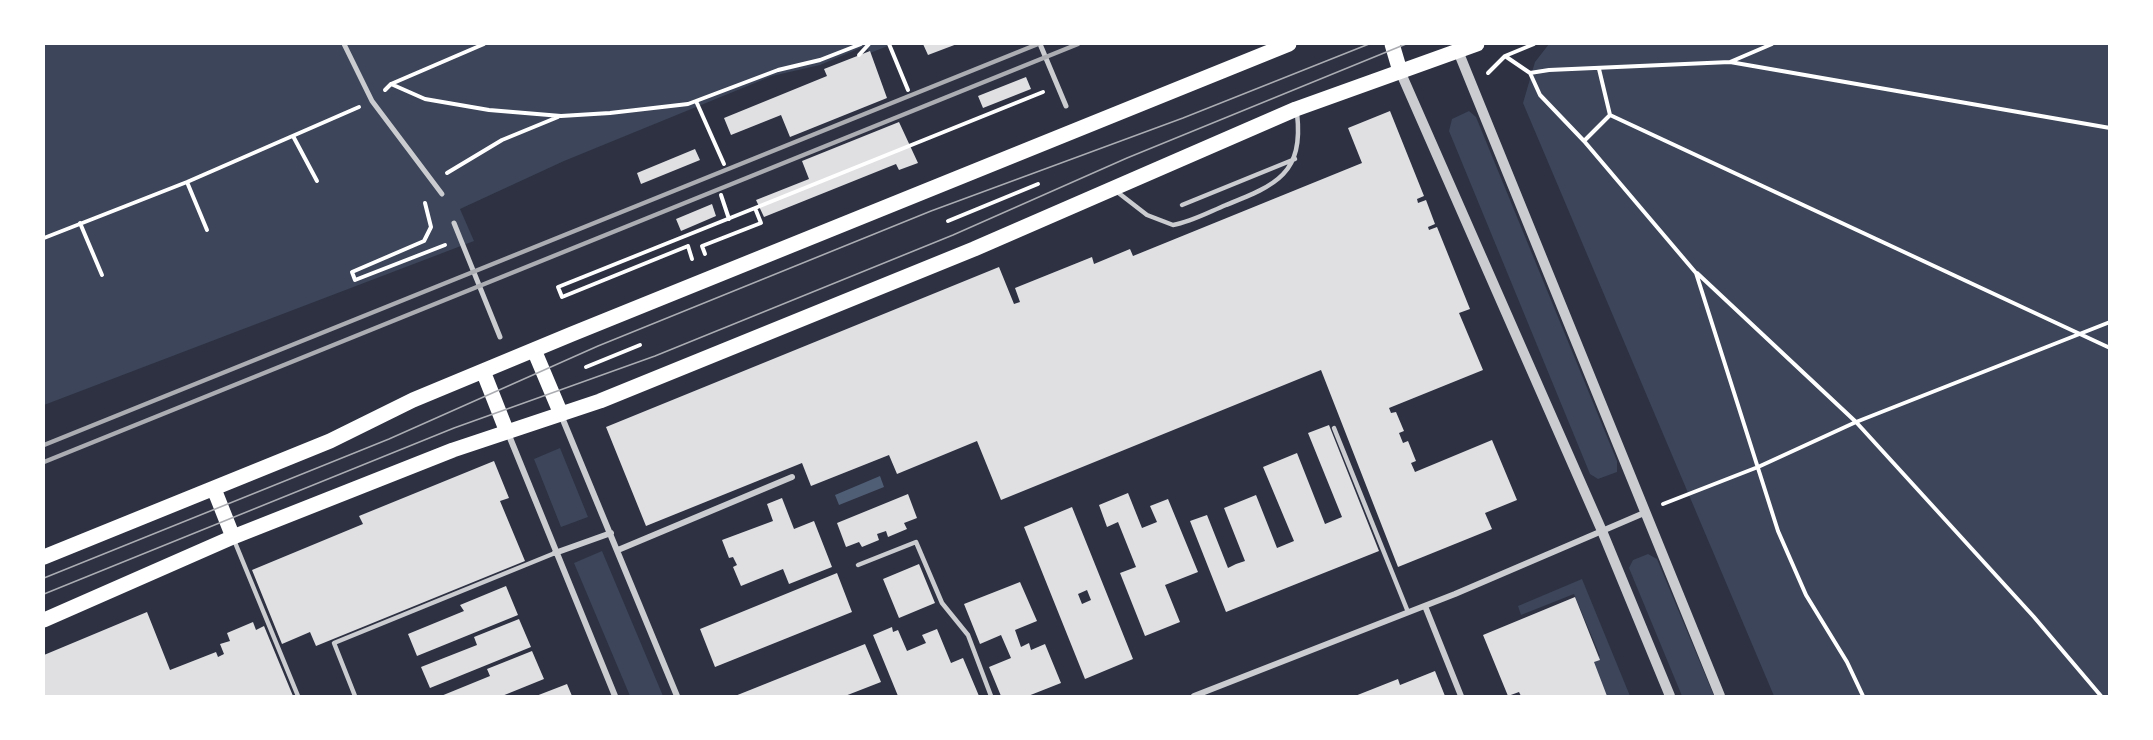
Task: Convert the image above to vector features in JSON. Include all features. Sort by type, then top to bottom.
[{"type":"main road","points":[[44,557],[330,441],[413,400],[800,240],[1289,44]]},
{"type":"main road","points":[[1392,44],[1400,70]]},
{"type":"main road","points":[[44,620],[233,537],[453,450],[600,401],[974,249],[1296,109],[1456,47],[1477,44]]},
{"type":"main road","points":[[534,350],[561,414]]},
{"type":"main road","points":[[483,371],[507,432]]},
{"type":"main road","points":[[214,489],[233,537]]},
{"type":"street","points":[[344,44],[372,101],[442,194]]},
{"type":"street","points":[[1040,44],[1066,106]]},
{"type":"street","points":[[1456,47],[1720,696]]},
{"type":"street","points":[[1400,70],[1602,531],[1670,696]]},
{"type":"street","points":[[454,223],[500,337]]},
{"type":"street","points":[[561,414],[676,696]]},
{"type":"street","points":[[507,432],[615,696]]},
{"type":"street","points":[[618,550],[792,477]]},
{"type":"street","points":[[1194,696],[1425,606],[1644,513]]},
{"type":"street","points":[[555,553],[611,533]]},
{"type":"street","points":[[1425,606],[1461,696]]},
{"type":"lane","points":[[1111,188],[1147,215],[1173,225],[1271,185],[1287,172],[1295,159],[1299,144],[1296,109]]},
{"type":"lane","points":[[1182,205],[1295,159]]},
{"type":"lane","points":[[1334,428],[1408,612]]},
{"type":"lane","points":[[233,537],[298,696]]},
{"type":"lane","points":[[858,566],[916,542],[942,603],[968,635],[991,696]]},
{"type":"lane","points":[[355,696],[334,643],[555,553]]},
{"type":"path","points":[[44,238],[187,182],[293,136],[372,101],[391,84],[484,44]]},
{"type":"path","points":[[391,84],[425,99],[453,105],[561,116],[660,108],[696,101],[778,70],[820,60],[861,44]]},
{"type":"path","points":[[859,55],[869,44]]},
{"type":"path","points":[[889,44],[908,90]]},
{"type":"path","points":[[1534,44],[1504,56],[1530,73],[1540,95],[1584,141],[1696,273],[1856,422],[2034,616],[2101,696]]},
{"type":"path","points":[[1730,62],[1772,44]]},
{"type":"path","points":[[1530,73],[1549,70],[1730,62],[2109,128]]},
{"type":"path","points":[[1599,69],[1610,115]]},
{"type":"path","points":[[692,259],[687,246],[562,297],[558,287],[1057,86]]},
{"type":"path","points":[[696,101],[724,164]]},
{"type":"path","points":[[1584,141],[1610,115]]},
{"type":"path","points":[[1610,115],[2109,348]]},
{"type":"path","points":[[460,238],[355,280],[352,272],[409,248],[429,235],[431,226],[424,198],[426,188],[433,182],[502,140],[561,116]]},
{"type":"path","points":[[293,136],[317,182]]},
{"type":"path","points":[[187,182],[207,230]]},
{"type":"path","points":[[948,221],[1038,184]]},
{"type":"path","points":[[721,195],[729,219]]},
{"type":"path","points":[[705,254],[702,246],[761,223],[755,208]]},
{"type":"path","points":[[80,223],[102,275]]},
{"type":"path","points":[[1696,273],[1778,531],[1806,595],[1847,662],[1863,696]]},
{"type":"path","points":[[1644,513],[1758,467],[1856,422],[2109,322]]},
{"type":"path","points":[[586,368],[640,345]]},
{"type":"shaded area","points":[[44,44],[893,44],[870,53],[865,46],[820,65],[772,76],[564,161],[460,209],[474,241],[44,405]]},
{"type":"shaded area","points":[[1549,44],[2109,44],[2109,696],[1774,696],[1523,103],[1535,62]]},
{"type":"shaded area","points":[[1469,111],[1476,117],[1617,461],[1617,472],[1598,479],[1590,474],[1449,131],[1452,119]]},
{"type":"shaded area","points":[[560,448],[588,517],[561,527],[534,459]]},
{"type":"shaded area","points":[[880,476],[884,487],[839,505],[835,495]]},
{"type":"shaded area","points":[[602,551],[663,696],[630,696],[574,563]]},
{"type":"shaded area","points":[[1648,554],[1657,559],[1714,696],[1682,696],[1629,568],[1633,560]]},
{"type":"shaded area","points":[[1582,579],[1630,696],[1606,696],[1592,660],[1600,656],[1574,594],[1521,615],[1518,606]]},
{"type":"building","points":[[923,44],[957,44],[928,55]]},
{"type":"building","points":[[870,51],[887,98],[790,137],[781,115],[731,135],[724,118],[827,76],[824,69]]},
{"type":"building","points":[[1026,77],[1031,89],[983,108],[978,96]]},
{"type":"building","points":[[1390,111],[1424,196],[1417,199],[1418,203],[1426,200],[1435,224],[1428,227],[1429,230],[1437,227],[1470,309],[1459,313],[1483,370],[1389,408],[1391,413],[1396,412],[1404,431],[1399,433],[1403,443],[1408,441],[1416,461],[1411,463],[1415,472],[1492,440],[1517,500],[1485,513],[1492,529],[1398,567],[1321,370],[1001,500],[977,441],[897,474],[889,455],[811,486],[802,463],[646,526],[606,427],[999,267],[1014,304],[1020,302],[1015,288],[1092,257],[1094,264],[1130,249],[1133,256],[1362,163],[1348,128]]},
{"type":"building","points":[[899,122],[918,163],[899,170],[896,164],[764,217],[756,200],[809,179],[802,161]]},
{"type":"building","points":[[695,149],[700,160],[641,184],[637,173]]},
{"type":"building","points":[[712,204],[716,216],[681,231],[676,219]]},
{"type":"building","points":[[1329,425],[1379,551],[1226,612],[1190,521],[1207,515],[1228,568],[1245,561],[1224,508],[1256,495],[1277,548],[1294,541],[1263,467],[1297,453],[1325,524],[1342,517],[1308,433]]},
{"type":"building","points":[[494,461],[509,498],[500,501],[525,561],[316,646],[310,632],[282,644],[252,570],[363,524],[359,516]]},
{"type":"building","points":[[1128,493],[1142,528],[1157,522],[1150,506],[1168,499],[1198,572],[1165,585],[1180,622],[1145,636],[1120,573],[1136,567],[1118,522],[1107,527],[1099,505]]},
{"type":"building","points":[[908,494],[917,518],[904,523],[907,529],[888,537],[886,531],[877,534],[879,540],[862,547],[859,542],[846,547],[837,523]]},
{"type":"building","points":[[782,498],[794,529],[814,521],[832,567],[789,584],[783,569],[741,586],[733,567],[737,565],[733,557],[729,558],[722,540],[773,521],[767,504]]},
{"type":"building","points":[[1072,507],[1133,659],[1085,679],[1024,527]],"holes":[[[1087,590],[1091,600],[1082,604],[1078,594]]]},
{"type":"building","points":[[919,564],[935,603],[899,618],[883,579]]},
{"type":"building","points":[[837,573],[852,612],[715,667],[700,629]]},
{"type":"building","points":[[1020,582],[1037,621],[1015,630],[1021,647],[1029,643],[1031,650],[1045,644],[1061,683],[1028,696],[1001,696],[989,667],[1011,658],[1001,635],[980,644],[964,604]]},
{"type":"building","points":[[506,586],[518,615],[417,656],[408,634],[464,611],[460,605]]},
{"type":"building","points":[[1575,597],[1600,660],[1594,662],[1607,696],[1521,696],[1519,692],[1508,696],[1483,635]]},
{"type":"building","points":[[147,612],[170,670],[216,652],[218,657],[224,654],[220,644],[230,641],[227,633],[253,622],[256,630],[264,626],[293,696],[44,696],[44,655]]},
{"type":"building","points":[[519,619],[531,647],[430,688],[421,667],[477,645],[474,637]]},
{"type":"building","points":[[892,627],[893,632],[898,630],[907,651],[926,643],[922,635],[937,629],[951,663],[963,658],[979,696],[898,696],[873,635]]},
{"type":"building","points":[[865,644],[881,682],[845,696],[735,696]]},
{"type":"building","points":[[532,651],[544,679],[502,696],[441,696],[490,676],[487,669]]},
{"type":"building","points":[[1435,671],[1445,696],[1355,696],[1398,679],[1400,685]]},
{"type":"building","points":[[567,684],[572,696],[536,696]]},
{"type":"tram line","points":[[44,578],[389,439],[598,346],[931,211],[1183,118],[1369,44]]},
{"type":"tram line","points":[[44,594],[454,428],[655,356],[953,235],[1127,158],[1406,44]]},
{"type":"railway","points":[[44,445],[1038,44]]},
{"type":"railway","points":[[44,462],[1078,44]]}]
